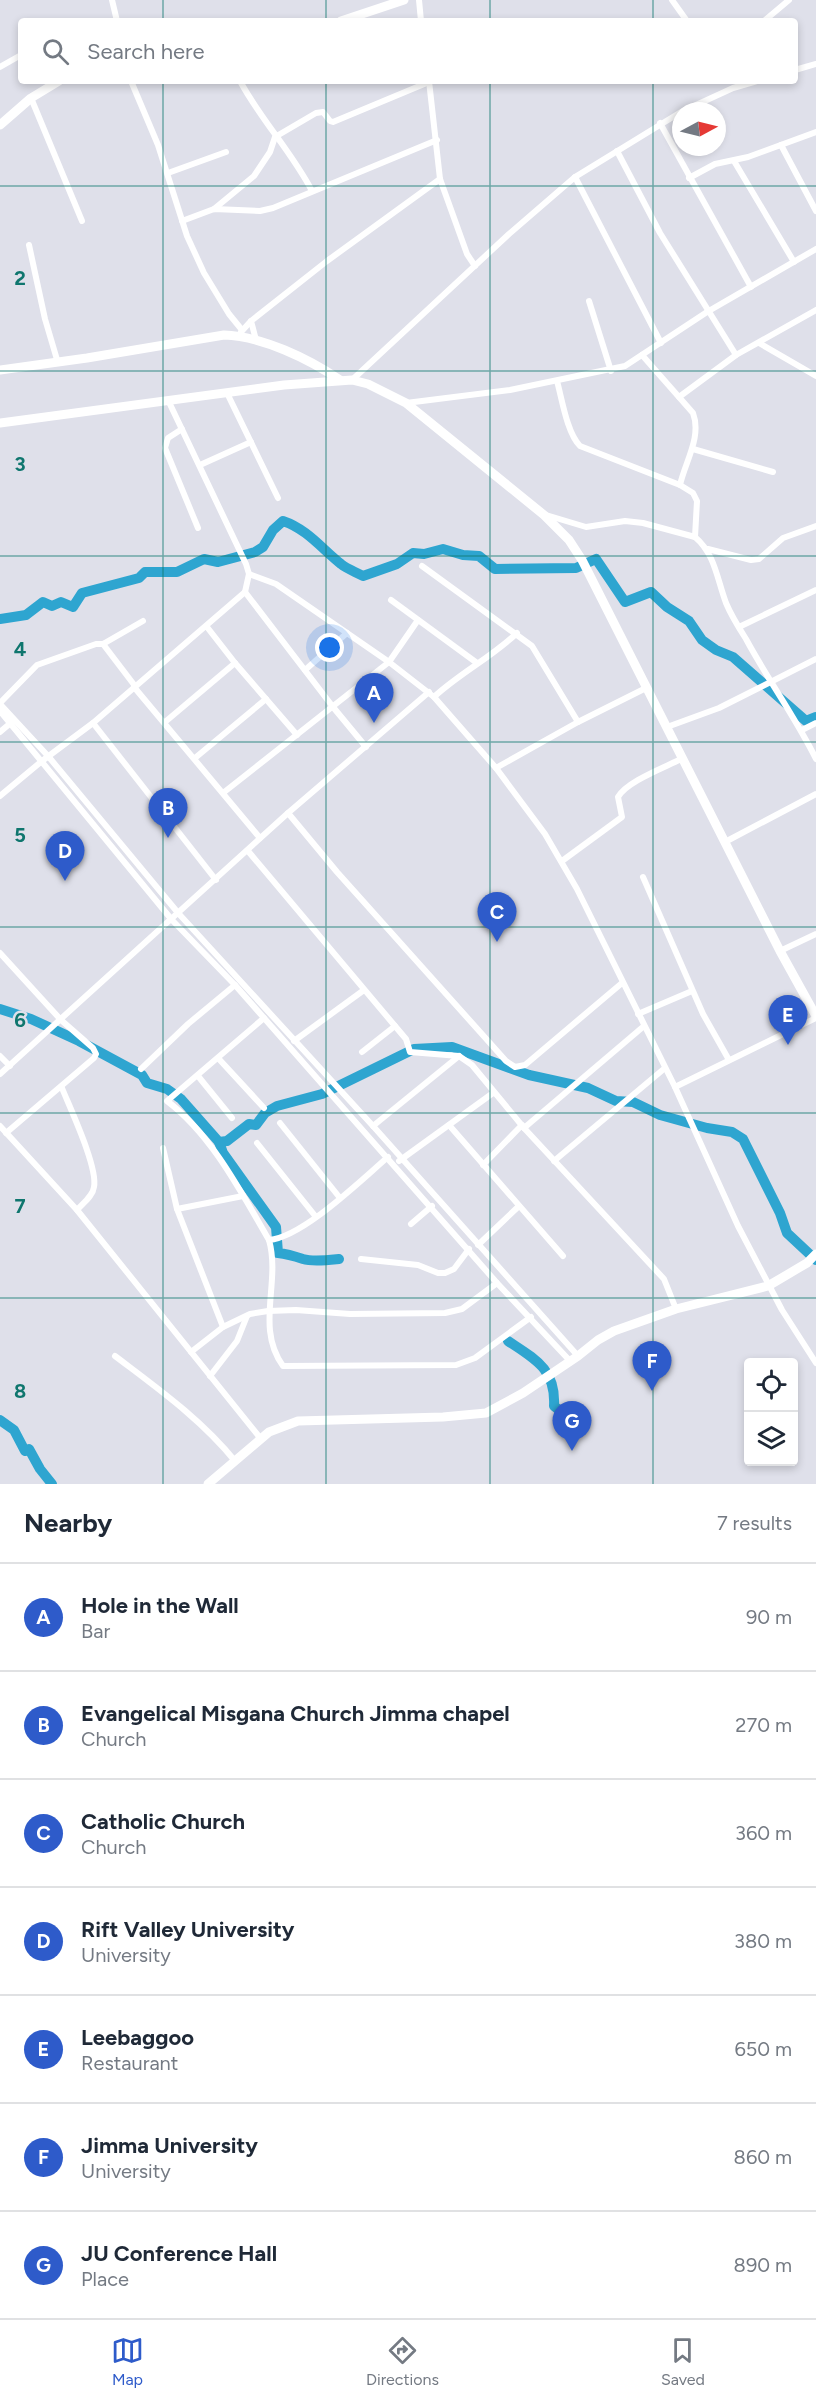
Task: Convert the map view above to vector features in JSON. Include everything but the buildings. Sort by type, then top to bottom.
[{"type":"street","points":[[112,0],[116,18]]},
{"type":"street","points":[[348,18],[385,3],[404,0]]},
{"type":"street","points":[[419,0],[421,18]]},
{"type":"street","points":[[672,0],[685,18]]},
{"type":"street","points":[[768,18],[789,0]]},
{"type":"street","points":[[0,67],[18,57]]},
{"type":"street","points":[[798,69],[816,64]]},
{"type":"street","points":[[0,125],[31,98],[52,84]]},
{"type":"street","points":[[132,84],[168,173],[182,221],[204,273],[241,333]]},
{"type":"street","points":[[242,84],[275,137],[295,160],[312,191]]},
{"type":"street","points":[[182,221],[214,209],[254,176],[270,152],[275,137],[316,112],[323,112],[333,122],[422,84]]},
{"type":"street","points":[[429,84],[440,179],[467,254],[475,266]]},
{"type":"street","points":[[700,102],[735,84]]},
{"type":"street","points":[[31,98],[82,221]]},
{"type":"street","points":[[352,380],[508,234],[575,177],[672,116]]},
{"type":"street","points":[[660,123],[751,287]]},
{"type":"street","points":[[689,178],[715,164],[734,161],[816,132]]},
{"type":"street","points":[[214,209],[260,211],[437,140]]},
{"type":"street","points":[[781,145],[816,211]]},
{"type":"street","points":[[617,151],[660,233],[707,312],[736,355]]},
{"type":"street","points":[[168,173],[226,152]]},
{"type":"street","points":[[734,161],[794,262]]},
{"type":"street","points":[[575,177],[661,343]]},
{"type":"street","points":[[241,333],[251,321],[327,261],[440,179]]},
{"type":"street","points":[[29,244],[45,319],[58,363]]},
{"type":"street","points":[[406,403],[510,390],[625,366],[707,312],[816,249]]},
{"type":"street","points":[[589,301],[611,370]]},
{"type":"street","points":[[679,397],[736,355],[816,310]]},
{"type":"street","points":[[251,321],[256,340]]},
{"type":"street","points":[[0,370],[58,363],[241,333],[296,355],[340,380]]},
{"type":"street","points":[[759,343],[816,376]]},
{"type":"street","points":[[642,355],[693,413],[696,420],[693,449],[680,485]]},
{"type":"street","points":[[0,423],[168,400],[352,380],[368,384],[406,403],[544,515],[568,540],[582,560],[780,951],[816,1017],[675,1087]]},
{"type":"street","points":[[557,381],[572,430],[580,446],[680,485],[693,494],[697,501],[695,537]]},
{"type":"street","points":[[227,393],[278,498]]},
{"type":"street","points":[[0,796],[93,723],[245,592],[249,574],[168,400]]},
{"type":"street","points":[[182,429],[168,438],[165,448],[198,528]]},
{"type":"street","points":[[200,465],[251,442]]},
{"type":"street","points":[[693,449],[773,472]]},
{"type":"street","points":[[544,515],[586,527],[625,521],[643,523],[695,537],[708,549],[727,604],[769,682],[802,730],[816,759]]},
{"type":"street","points":[[708,549],[751,560],[759,559],[783,538],[816,526]]},
{"type":"street","points":[[422,566],[532,646],[578,722]]},
{"type":"street","points":[[249,574],[276,584],[389,662],[432,695],[496,768],[545,834],[562,861],[675,1087],[768,1286],[816,1363]]},
{"type":"street","points":[[739,627],[816,590]]},
{"type":"street","points":[[245,592],[366,747]]},
{"type":"street","points":[[391,600],[477,663]]},
{"type":"street","points":[[223,793],[389,662],[418,620]]},
{"type":"street","points":[[12,722],[0,703],[36,665],[96,644],[103,644],[143,621]]},
{"type":"street","points":[[207,627],[297,735]]},
{"type":"street","points":[[305,670],[346,633]]},
{"type":"street","points":[[0,1074],[288,813],[432,695],[502,647],[517,633]]},
{"type":"street","points":[[103,644],[260,838]]},
{"type":"street","points":[[667,727],[720,708],[816,659]]},
{"type":"street","points":[[165,722],[235,663]]},
{"type":"street","points":[[496,768],[578,722],[646,688]]},
{"type":"street","points":[[195,758],[266,699]]},
{"type":"street","points":[[0,711],[45,759],[179,914],[373,1126],[478,1245],[572,1360]]},
{"type":"street","points":[[0,732],[12,722]]},
{"type":"street","points":[[93,723],[216,880]]},
{"type":"street","points":[[802,730],[816,723]]},
{"type":"street","points":[[45,759],[172,920],[235,985],[432,1206],[497,1283],[572,1360]]},
{"type":"street","points":[[562,861],[622,817],[618,797],[622,792],[646,776],[683,759]]},
{"type":"street","points":[[725,842],[816,794]]},
{"type":"street","points":[[288,813],[394,936],[506,1061],[515,1067],[525,1065],[622,983]]},
{"type":"street","points":[[248,851],[395,1026],[405,1039],[410,1052],[459,1056],[472,1065],[493,1093],[554,1161],[664,1279],[676,1309]]},
{"type":"street","points":[[643,877],[692,990],[729,1060]]},
{"type":"street","points":[[780,951],[816,934]]},
{"type":"street","points":[[0,953],[61,1020],[94,1050],[94,1058],[62,1088],[6,1133]]},
{"type":"street","points":[[141,1070],[235,985]]},
{"type":"street","points":[[289,1046],[364,990]]},
{"type":"street","points":[[638,1014],[692,990]]},
{"type":"street","points":[[264,1018],[167,1101],[180,1110],[204,1137],[269,1240],[273,1266],[268,1311],[276,1357],[282,1366],[290,1368],[456,1365],[475,1358],[531,1317]]},
{"type":"street","points":[[362,1052],[395,1026]]},
{"type":"street","points":[[483,1165],[523,1126],[644,1026]]},
{"type":"street","points":[[0,1056],[10,1066]]},
{"type":"street","points":[[373,1126],[459,1056]]},
{"type":"street","points":[[218,1058],[264,1108]]},
{"type":"street","points":[[554,1161],[665,1068]]},
{"type":"street","points":[[198,1076],[232,1118]]},
{"type":"street","points":[[62,1088],[94,1173],[92,1194],[77,1210]]},
{"type":"street","points":[[395,1166],[493,1093]]},
{"type":"street","points":[[280,1123],[340,1198]]},
{"type":"street","points":[[448,1125],[563,1256]]},
{"type":"street","points":[[0,1126],[77,1210],[261,1438]]},
{"type":"street","points":[[257,1143],[316,1217]]},
{"type":"street","points":[[163,1148],[177,1209],[223,1327]]},
{"type":"street","points":[[269,1240],[281,1239],[316,1217],[388,1157]]},
{"type":"street","points":[[177,1209],[243,1196]]},
{"type":"street","points":[[411,1224],[432,1206]]},
{"type":"street","points":[[478,1245],[519,1206]]},
{"type":"street","points":[[361,1259],[418,1264],[438,1273],[445,1273],[454,1269],[469,1249]]},
{"type":"street","points":[[208,1484],[261,1438],[280,1427],[298,1421],[443,1417],[486,1413],[529,1389],[598,1340],[614,1332],[676,1309],[768,1286],[807,1263],[816,1254]]},
{"type":"street","points":[[190,1352],[223,1327],[248,1316],[268,1311],[350,1314],[445,1313],[462,1309],[497,1283]]},
{"type":"street","points":[[210,1376],[237,1341],[248,1316]]},
{"type":"street","points":[[115,1356],[181,1406],[219,1442],[235,1461]]},
{"type":"waterway","points":[[0,619],[26,615],[43,602],[52,606],[61,602],[73,607],[82,593],[139,578],[145,572],[177,572],[204,559],[218,562],[255,552],[263,547],[273,530],[283,521],[300,529],[343,566],[363,576],[397,564],[413,553],[424,554],[443,549],[463,555],[479,556],[495,569],[576,568],[596,559],[625,602],[651,592],[667,607],[689,621],[702,640],[716,650],[733,657],[806,721],[816,717]]},
{"type":"waterway","points":[[0,1009],[31,1019],[79,1041],[142,1075],[147,1083],[167,1089],[181,1099],[219,1142],[227,1141],[249,1124],[256,1125],[265,1113],[277,1106],[322,1094],[414,1049],[452,1047],[529,1075],[588,1088],[616,1101],[633,1102],[660,1115],[707,1128],[732,1132],[743,1139],[780,1213],[787,1233],[816,1260]]},
{"type":"waterway","points":[[219,1142],[223,1153],[276,1227],[278,1253],[311,1260],[339,1259]]},
{"type":"waterway","points":[[508,1341],[542,1366],[551,1383],[554,1406],[563,1413]]},
{"type":"waterway","points":[[0,1420],[14,1430],[25,1451],[29,1449],[52,1484]]},
{"type":"place","name":"Hole in the Wall","points":[[374,723]]},
{"type":"place","name":"Evangelical Misgana Church Jimma chapel","points":[[168,838]]},
{"type":"place","name":"Rift Valley University","points":[[65,881]]},
{"type":"place","name":"Catholic Church","points":[[497,942]]},
{"type":"place","name":"Leebaggoo","points":[[788,1045]]},
{"type":"place","name":"Jimma University","points":[[652,1391]]},
{"type":"place","name":"JU Conference Hall","points":[[572,1451]]}]
